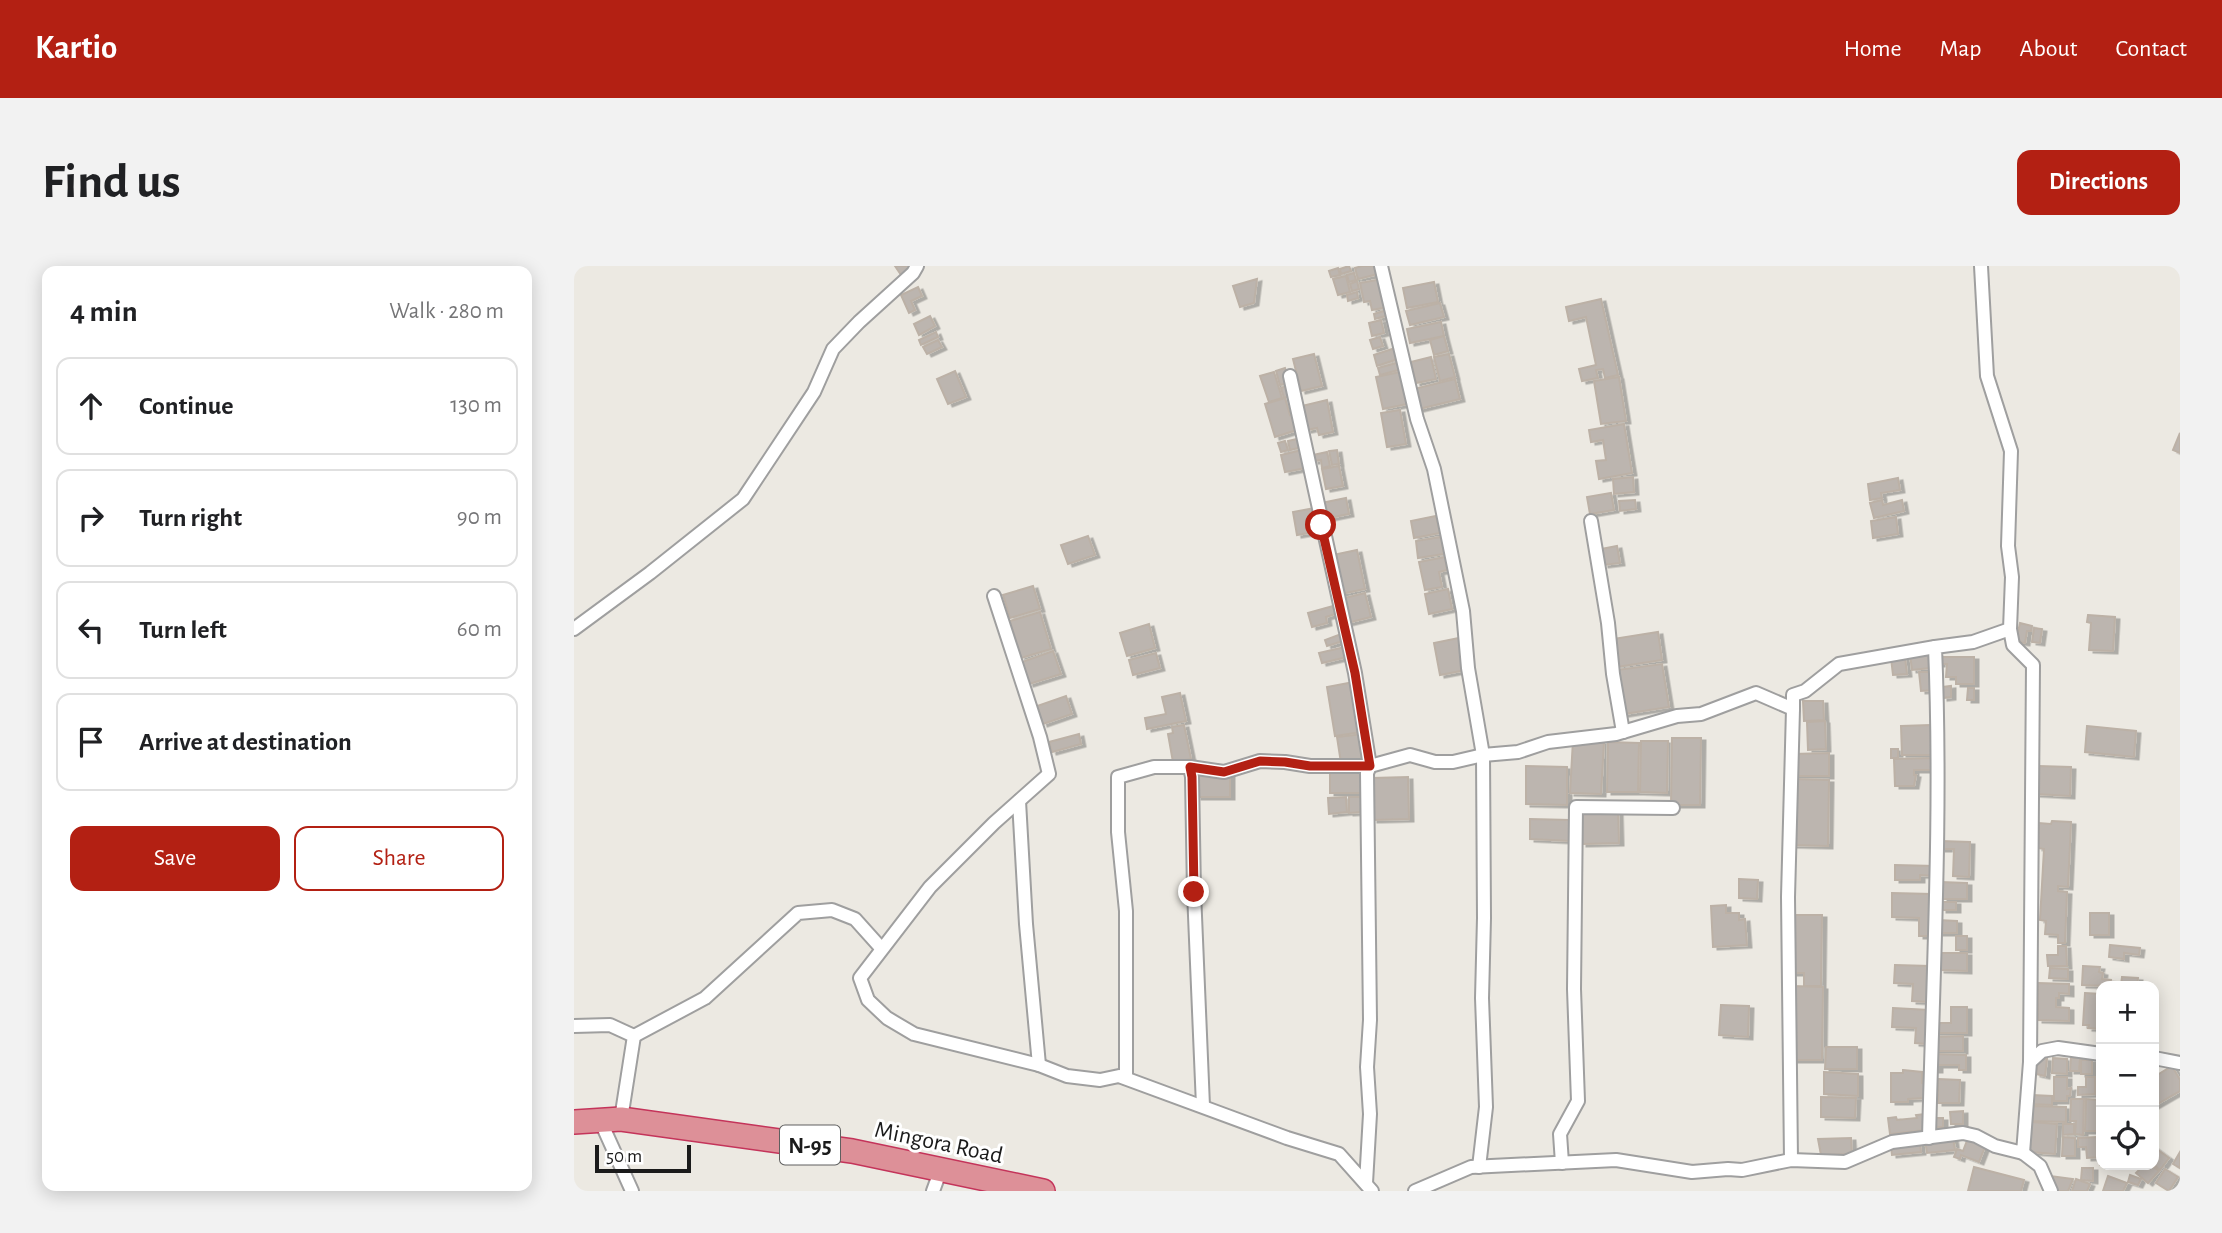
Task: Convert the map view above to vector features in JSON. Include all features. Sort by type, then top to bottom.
[{"type":"highway","name":"Mingora Road","points":[[574,1122],[610,1119],[852,1151],[941,1169],[1004,1187],[1043,1191]]},
{"type":"street","points":[[574,629],[743,499],[814,392],[833,349],[913,273],[917,266]]},
{"type":"street","points":[[1381,266],[1418,419],[1434,469],[1463,611],[1468,668],[1483,755],[1485,904],[1482,998],[1486,1107],[1479,1167]]},
{"type":"street","points":[[1981,266],[1987,376],[2011,451],[2008,546],[2012,576],[2010,629],[2013,645],[2034,665],[2030,1062],[2023,1153]]},
{"type":"street","points":[[1290,376],[1355,673],[1370,766],[1367,773],[1369,1187]]},
{"type":"street","points":[[1591,520],[1623,732]]},
{"type":"street","points":[[994,596],[1041,737],[1049,774],[930,887],[881,948],[860,978],[868,1000],[887,1018],[914,1034],[1039,1065],[1067,1076],[1100,1080],[1119,1076],[1287,1138],[1339,1153],[1369,1187]]},
{"type":"street","points":[[1791,1160],[1788,897],[1793,695],[1805,691],[1839,664],[1973,642],[2010,629]]},
{"type":"street","points":[[1928,1138],[1937,905],[1935,647]]},
{"type":"street","points":[[1126,1078],[1126,924],[1118,832],[1118,777],[1154,767],[1190,767],[1224,772],[1260,761],[1310,766],[1370,766],[1410,755],[1435,762],[1453,762],[1483,755],[1518,752],[1548,742],[1623,732],[1677,716],[1701,714],[1721,704],[1756,693],[1793,709]]},
{"type":"street","points":[[1190,767],[1203,1106]]},
{"type":"street","points":[[1019,801],[1026,925],[1039,1065]]},
{"type":"street","points":[[1562,1163],[1560,1134],[1578,1101],[1574,989],[1576,807],[1673,808]]},
{"type":"street","points":[[632,1191],[610,1119],[634,1036],[705,998],[798,913],[832,910],[855,919],[881,948]]},
{"type":"street","points":[[574,1026],[610,1025],[634,1036]]},
{"type":"street","points":[[2030,1062],[2042,1051],[2058,1048],[2096,1053]]},
{"type":"street","points":[[2159,1059],[2180,1063]]},
{"type":"street","points":[[1415,1191],[1471,1167],[1616,1160],[1692,1172],[1728,1168],[1742,1170],[1791,1160],[1845,1161],[1890,1143],[1963,1133],[1976,1136],[1995,1146],[2023,1153],[2040,1166],[2051,1191]]},
{"type":"street","points":[[933,1191],[941,1169]]},
{"type":"building","points":[[895,266],[915,266],[901,275]]},
{"type":"building","points":[[1349,266],[1351,271],[1341,274],[1340,269]]},
{"type":"building","points":[[1376,266],[1378,274],[1358,279],[1355,268]]},
{"type":"building","points":[[1338,268],[1340,275],[1331,277],[1329,271]]},
{"type":"building","points":[[1354,273],[1356,280],[1349,282],[1347,275]]},
{"type":"building","points":[[1346,276],[1350,292],[1338,295],[1333,279]]},
{"type":"building","points":[[1257,279],[1254,303],[1240,307],[1233,286]]},
{"type":"building","points":[[1382,279],[1388,307],[1372,310],[1370,301],[1364,302],[1360,283]]},
{"type":"building","points":[[1357,281],[1359,289],[1352,291],[1350,284]]},
{"type":"building","points":[[1434,282],[1438,302],[1407,308],[1403,288]]},
{"type":"building","points":[[918,287],[922,296],[911,301],[915,310],[909,313],[901,295]]},
{"type":"building","points":[[1357,292],[1358,298],[1348,301],[1347,295]]},
{"type":"building","points":[[1601,299],[1618,375],[1605,378],[1603,369],[1596,370],[1598,378],[1582,381],[1579,369],[1596,365],[1586,317],[1569,321],[1566,307]]},
{"type":"building","points":[[1440,303],[1444,317],[1410,325],[1406,311]]},
{"type":"building","points":[[1387,310],[1389,315],[1375,319],[1374,314]]},
{"type":"building","points":[[930,316],[935,326],[919,335],[914,324]]},
{"type":"building","points":[[1381,320],[1384,333],[1372,336],[1369,323]]},
{"type":"building","points":[[1441,322],[1444,336],[1410,343],[1407,329]]},
{"type":"building","points":[[936,332],[938,337],[921,345],[919,340]]},
{"type":"building","points":[[1444,336],[1448,351],[1434,355],[1430,340]]},
{"type":"building","points":[[1380,337],[1383,346],[1373,349],[1370,340]]},
{"type":"building","points":[[938,340],[942,347],[927,354],[923,347]]},
{"type":"building","points":[[1395,348],[1398,359],[1377,366],[1374,355]]},
{"type":"building","points":[[1314,354],[1322,386],[1301,391],[1293,359]]},
{"type":"building","points":[[1449,354],[1455,377],[1440,381],[1434,357]]},
{"type":"building","points":[[1431,357],[1436,379],[1416,383],[1411,362]]},
{"type":"building","points":[[1400,362],[1402,369],[1380,375],[1378,368]]},
{"type":"building","points":[[1285,368],[1290,382],[1280,385],[1276,371]]},
{"type":"building","points":[[955,371],[966,397],[948,404],[937,379]]},
{"type":"building","points":[[1274,372],[1282,398],[1269,402],[1260,376]]},
{"type":"building","points":[[1400,372],[1407,404],[1383,409],[1376,377]]},
{"type":"building","points":[[1619,377],[1626,421],[1601,424],[1594,381]]},
{"type":"building","points":[[1455,379],[1460,399],[1419,409],[1414,389]]},
{"type":"building","points":[[1289,385],[1292,395],[1284,398],[1281,388]]},
{"type":"building","points":[[1285,398],[1290,415],[1295,414],[1300,429],[1275,437],[1265,404]]},
{"type":"building","points":[[1327,400],[1333,432],[1319,435],[1317,428],[1307,430],[1302,406]]},
{"type":"building","points":[[1400,410],[1406,444],[1387,447],[1381,413]]},
{"type":"building","points":[[1624,424],[1632,473],[1599,479],[1596,461],[1606,460],[1603,440],[1591,442],[1589,430]]},
{"type":"building","points":[[2180,433],[2180,453],[2173,450]]},
{"type":"building","points":[[1301,438],[1302,447],[1290,450],[1288,441]]},
{"type":"building","points":[[1285,441],[1288,450],[1281,452],[1278,443]]},
{"type":"building","points":[[1302,450],[1306,468],[1285,472],[1281,455]]},
{"type":"building","points":[[1337,450],[1339,464],[1332,465],[1329,451]]},
{"type":"building","points":[[1327,452],[1330,466],[1322,468],[1321,460],[1314,461],[1313,455]]},
{"type":"building","points":[[1339,466],[1343,486],[1326,489],[1322,469]]},
{"type":"building","points":[[1633,477],[1634,492],[1614,494],[1613,479]]},
{"type":"building","points":[[1898,478],[1900,490],[1881,493],[1882,498],[1870,500],[1868,484]]},
{"type":"building","points":[[1611,493],[1614,510],[1590,514],[1587,497]]},
{"type":"building","points":[[1346,498],[1349,514],[1324,519],[1321,503]]},
{"type":"building","points":[[1635,500],[1636,509],[1620,511],[1619,501]]},
{"type":"building","points":[[1882,500],[1883,505],[1902,500],[1904,511],[1874,518],[1870,503]]},
{"type":"building","points":[[1315,508],[1320,531],[1297,535],[1293,512]]},
{"type":"building","points":[[1436,516],[1440,533],[1414,538],[1411,521]]},
{"type":"building","points":[[1896,517],[1898,534],[1873,538],[1871,521]]},
{"type":"building","points":[[1088,536],[1095,555],[1068,564],[1061,545]]},
{"type":"building","points":[[1441,537],[1444,554],[1418,558],[1416,541]]},
{"type":"building","points":[[1617,546],[1620,563],[1604,565],[1601,549]]},
{"type":"building","points":[[1357,550],[1365,589],[1341,594],[1333,555]]},
{"type":"building","points":[[1445,557],[1447,570],[1439,572],[1442,587],[1425,590],[1419,562]]},
{"type":"building","points":[[1033,586],[1040,609],[1010,618],[1003,595]]},
{"type":"building","points":[[1448,589],[1452,609],[1429,614],[1425,594]]},
{"type":"building","points":[[1365,593],[1371,617],[1347,623],[1341,599]]},
{"type":"building","points":[[1333,606],[1335,614],[1326,617],[1327,623],[1312,627],[1308,613]]},
{"type":"building","points":[[1040,612],[1051,649],[1021,658],[1010,621]]},
{"type":"building","points":[[2088,615],[2115,617],[2113,651],[2089,650],[2091,623],[2087,622]]},
{"type":"building","points":[[2020,623],[2032,626],[2031,631],[2027,631],[2025,643],[2016,642]]},
{"type":"building","points":[[1149,624],[1155,648],[1127,656],[1120,633]]},
{"type":"building","points":[[2034,628],[2042,629],[2040,643],[2032,642]]},
{"type":"building","points":[[1658,632],[1662,660],[1617,667],[1613,639]]},
{"type":"building","points":[[1341,634],[1343,641],[1327,646],[1325,640]]},
{"type":"building","points":[[1459,638],[1466,670],[1440,675],[1434,643]]},
{"type":"building","points":[[1345,647],[1347,657],[1322,663],[1319,653]]},
{"type":"building","points":[[1053,651],[1061,674],[1029,684],[1022,662]]},
{"type":"building","points":[[1156,653],[1160,668],[1133,675],[1129,660]]},
{"type":"building","points":[[1928,653],[1930,668],[1912,670],[1910,655]]},
{"type":"building","points":[[1905,657],[1907,674],[1893,675],[1891,658]]},
{"type":"building","points":[[1939,657],[1974,657],[1974,684],[1956,684],[1956,677],[1946,677],[1947,664],[1939,664]]},
{"type":"building","points":[[1662,664],[1669,707],[1624,714],[1617,670]]},
{"type":"building","points":[[1919,672],[1932,672],[1933,690],[1921,691]]},
{"type":"building","points":[[1354,682],[1362,732],[1335,736],[1327,687]]},
{"type":"building","points":[[1951,686],[1951,697],[1943,698],[1943,687]]},
{"type":"building","points":[[1968,688],[1974,688],[1974,700],[1967,700]]},
{"type":"building","points":[[1180,693],[1186,721],[1147,729],[1145,718],[1166,714],[1162,697]]},
{"type":"building","points":[[1066,696],[1072,714],[1043,724],[1037,706]]},
{"type":"building","points":[[1803,701],[1823,701],[1824,720],[1804,721]]},
{"type":"building","points":[[1825,721],[1826,749],[1808,750],[1807,722]]},
{"type":"building","points":[[1184,725],[1191,759],[1173,762],[1168,734],[1173,733],[1172,727]]},
{"type":"building","points":[[1930,725],[1931,755],[1902,755],[1901,726]]},
{"type":"building","points":[[2087,726],[2136,731],[2134,757],[2085,752]]},
{"type":"building","points":[[1079,734],[1081,744],[1052,752],[1049,742]]},
{"type":"building","points":[[1363,734],[1367,763],[1341,763],[1337,737]]},
{"type":"building","points":[[1672,738],[1701,738],[1700,805],[1671,805]]},
{"type":"building","points":[[1573,740],[1604,742],[1601,794],[1570,793]]},
{"type":"building","points":[[1641,741],[1668,741],[1667,793],[1640,792]]},
{"type":"building","points":[[1608,742],[1639,743],[1638,792],[1607,792]]},
{"type":"building","points":[[1891,749],[1898,749],[1898,758],[1891,758]]},
{"type":"building","points":[[1829,753],[1829,776],[1793,776],[1793,754]]},
{"type":"building","points":[[1932,758],[1932,770],[1914,770],[1914,786],[1895,786],[1894,759]]},
{"type":"building","points":[[1526,766],[1567,767],[1567,805],[1526,804]]},
{"type":"building","points":[[2038,766],[2071,767],[2070,796],[2036,794]]},
{"type":"building","points":[[1197,772],[1230,773],[1230,797],[1197,797]]},
{"type":"building","points":[[1330,772],[1361,772],[1361,793],[1330,793]]},
{"type":"building","points":[[1408,777],[1409,819],[1373,820],[1372,778]]},
{"type":"building","points":[[1793,779],[1829,780],[1828,846],[1792,845]]},
{"type":"building","points":[[1346,797],[1347,812],[1329,814],[1328,798]]},
{"type":"building","points":[[1349,797],[1363,797],[1363,812],[1349,813]]},
{"type":"building","points":[[1618,809],[1619,843],[1582,844],[1581,811]]},
{"type":"building","points":[[1530,819],[1570,820],[1571,841],[1530,839]]},
{"type":"building","points":[[2052,821],[2071,822],[2068,887],[2058,886],[2058,891],[2067,892],[2065,943],[2058,943],[2058,935],[2045,934],[2046,921],[2040,920],[2044,849],[2038,848],[2039,823],[2051,824]]},
{"type":"building","points":[[1941,841],[1970,842],[1969,877],[1953,876],[1954,849],[1941,849]]},
{"type":"building","points":[[1895,865],[1935,866],[1935,876],[1920,875],[1920,880],[1895,880]]},
{"type":"building","points":[[1739,879],[1758,880],[1757,899],[1739,898]]},
{"type":"building","points":[[1940,882],[1967,883],[1967,899],[1943,899]]},
{"type":"building","points":[[1892,893],[1932,894],[1931,936],[1919,936],[1919,918],[1892,917]]},
{"type":"building","points":[[1942,902],[1956,902],[1956,910],[1942,910]]},
{"type":"building","points":[[1726,905],[1726,913],[1739,913],[1739,920],[1745,919],[1747,945],[1713,947],[1711,906]]},
{"type":"building","points":[[2090,913],[2109,913],[2109,935],[2090,935]]},
{"type":"building","points":[[1792,915],[1822,915],[1821,986],[1804,986],[1804,973],[1791,973]]},
{"type":"building","points":[[1938,920],[1957,921],[1957,933],[1937,933]]},
{"type":"building","points":[[1956,936],[1967,936],[1967,950],[1956,950]]},
{"type":"building","points":[[2110,945],[2140,948],[2139,955],[2124,953],[2124,959],[2109,957]]},
{"type":"building","points":[[2058,946],[2066,946],[2067,966],[2048,966],[2047,955],[2058,955]]},
{"type":"building","points":[[1941,953],[1967,953],[1967,971],[1940,970]]},
{"type":"building","points":[[1895,965],[1930,966],[1929,1002],[1912,1001],[1913,984],[1894,983]]},
{"type":"building","points":[[2083,966],[2100,967],[2102,979],[2111,980],[2096,981],[2096,986],[2082,985]]},
{"type":"building","points":[[2050,968],[2068,969],[2068,979],[2049,978]]},
{"type":"building","points":[[2122,977],[2138,978],[2138,981],[2122,981]]},
{"type":"building","points":[[2038,983],[2069,984],[2069,994],[2059,993],[2056,1007],[2069,1008],[2069,1021],[2038,1020]]},
{"type":"building","points":[[1792,986],[1823,987],[1822,1060],[1792,1060]]},
{"type":"building","points":[[2085,993],[2096,994],[2096,1029],[2083,1025]]},
{"type":"building","points":[[1721,1005],[1749,1006],[1748,1037],[1719,1035]]},
{"type":"building","points":[[1951,1007],[1967,1007],[1967,1033],[1933,1033],[1933,1023],[1951,1023]]},
{"type":"building","points":[[1893,1008],[1929,1010],[1927,1044],[1915,1043],[1916,1028],[1892,1027]]},
{"type":"building","points":[[1963,1036],[1963,1051],[1934,1051],[1933,1037]]},
{"type":"building","points":[[1826,1047],[1857,1047],[1857,1069],[1825,1069]]},
{"type":"building","points":[[1933,1054],[1966,1055],[1966,1070],[1959,1070],[1959,1065],[1938,1065],[1938,1070],[1933,1070]]},
{"type":"building","points":[[2038,1058],[2047,1059],[2045,1076],[2036,1074]]},
{"type":"building","points":[[2053,1058],[2067,1059],[2067,1074],[2052,1073]]},
{"type":"building","points":[[2071,1058],[2080,1058],[2079,1071],[2070,1071]]},
{"type":"building","points":[[2081,1060],[2092,1060],[2092,1074],[2081,1074]]},
{"type":"building","points":[[2172,1066],[2180,1080],[2180,1091],[2159,1103],[2159,1074]]},
{"type":"building","points":[[1903,1070],[1922,1072],[1925,1098],[1891,1102],[1891,1073],[1903,1073]]},
{"type":"building","points":[[1824,1072],[1858,1074],[1858,1096],[1824,1094]]},
{"type":"building","points":[[2054,1077],[2067,1077],[2067,1089],[2071,1088],[2067,1101],[2054,1101]]},
{"type":"building","points":[[2086,1077],[2095,1077],[2095,1094],[2078,1095],[2078,1087],[2086,1087]]},
{"type":"building","points":[[1938,1079],[1960,1080],[1959,1103],[1938,1103]]},
{"type":"building","points":[[2032,1095],[2052,1096],[2052,1105],[2031,1104]]},
{"type":"building","points":[[1821,1097],[1856,1098],[1855,1118],[1821,1117]]},
{"type":"building","points":[[2071,1099],[2084,1099],[2083,1135],[2075,1134],[2076,1121],[2070,1121]]},
{"type":"building","points":[[2086,1099],[2096,1100],[2096,1131],[2085,1131]]},
{"type":"building","points":[[2033,1106],[2066,1107],[2066,1122],[2033,1121]]},
{"type":"building","points":[[1963,1111],[1963,1124],[1951,1124],[1950,1112]]},
{"type":"building","points":[[1924,1114],[1925,1130],[1890,1134],[1888,1118],[1917,1118],[1916,1115]]},
{"type":"building","points":[[1931,1118],[1943,1118],[1943,1127],[1932,1127]]},
{"type":"building","points":[[2032,1122],[2057,1124],[2055,1154],[2030,1152]]},
{"type":"building","points":[[2063,1124],[2074,1124],[2074,1134],[2063,1135]]},
{"type":"building","points":[[1953,1137],[1955,1150],[1927,1153],[1925,1140]]},
{"type":"building","points":[[2063,1137],[2075,1138],[2075,1156],[2062,1156]]},
{"type":"building","points":[[2096,1137],[2096,1157],[2087,1158],[2086,1147],[2078,1147],[2078,1138]]},
{"type":"building","points":[[1851,1138],[1852,1154],[1821,1155],[1818,1139]]},
{"type":"building","points":[[1968,1138],[1986,1144],[1979,1162],[1961,1155],[1960,1159],[1954,1157],[1957,1149],[1963,1151]]},
{"type":"building","points":[[1920,1142],[1921,1152],[1892,1155],[1891,1145]]},
{"type":"building","points":[[2159,1151],[2169,1158],[2159,1169]]},
{"type":"building","points":[[2180,1152],[2180,1168],[2173,1164]]},
{"type":"building","points":[[1974,1167],[2024,1180],[2021,1191],[1968,1191]]},
{"type":"building","points":[[2082,1168],[2093,1168],[2093,1181],[2081,1180]]},
{"type":"building","points":[[2165,1169],[2178,1177],[2169,1191],[2156,1183]]},
{"type":"building","points":[[2139,1170],[2159,1171],[2148,1183],[2136,1173]]},
{"type":"building","points":[[2130,1175],[2141,1179],[2138,1185],[2128,1182]]},
{"type":"building","points":[[2050,1176],[2073,1179],[2068,1191],[2054,1191]]},
{"type":"building","points":[[2108,1176],[2127,1183],[2123,1191],[2103,1191]]},
{"type":"building","points":[[2076,1179],[2090,1184],[2087,1191],[2072,1191]]},
{"type":"route","points":[[1194,892],[1190,767],[1224,772],[1260,761],[1310,766],[1370,766],[1355,673],[1321,525]]}]
